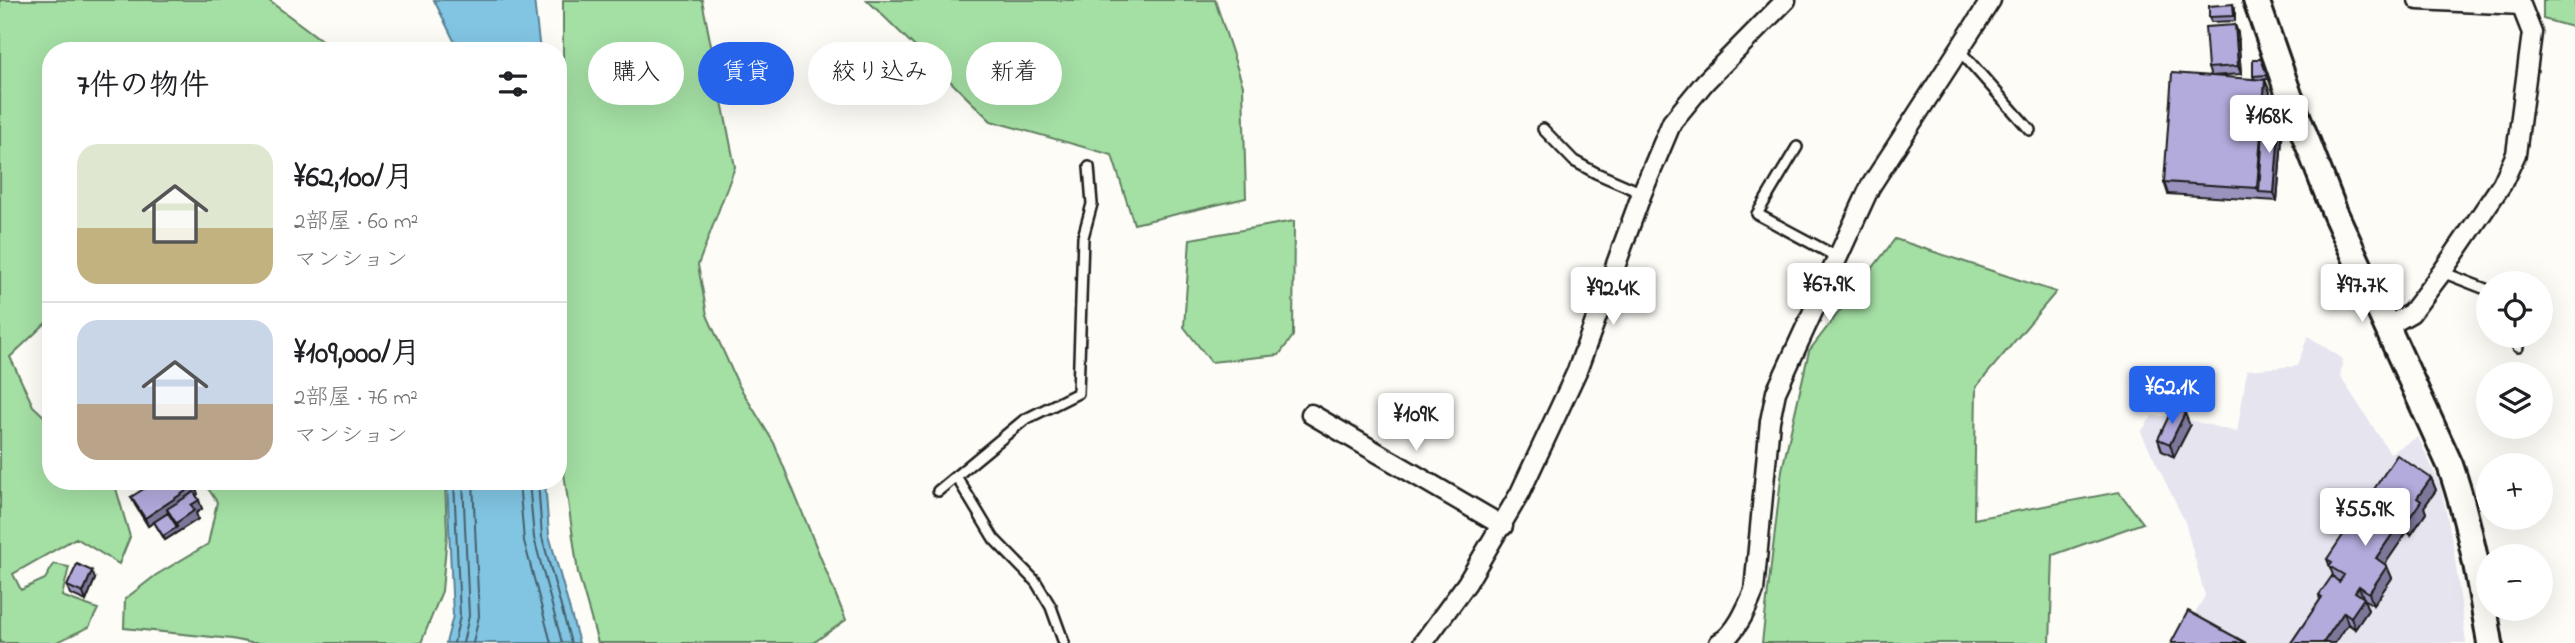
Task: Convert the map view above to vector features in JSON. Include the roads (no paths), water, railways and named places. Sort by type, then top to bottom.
[{"type":"street","points":[[1423,643],[1467,583],[1503,526],[1577,371],[1642,192],[1672,122],[1705,82],[1786,0]]},
{"type":"street","points":[[1719,643],[1726,640],[1754,591],[1770,421],[1776,392],[1870,187],[1991,0]]},
{"type":"street","points":[[2256,0],[2288,95],[2335,213],[2446,456],[2463,504],[2476,555],[2490,643]]},
{"type":"street","points":[[2388,326],[2411,313],[2502,184],[2516,154],[2532,33],[2521,5],[2418,0]]},
{"type":"street","points":[[1311,414],[1503,526]]},
{"type":"lane","points":[[1960,51],[2030,130]]},
{"type":"lane","points":[[1543,129],[1574,161],[1595,173],[1642,192]]},
{"type":"lane","points":[[1797,146],[1757,214],[1839,258]]},
{"type":"lane","points":[[938,491],[1024,420],[1078,393],[1083,237],[1092,204],[1089,167]]},
{"type":"lane","points":[[2442,272],[2476,285]]},
{"type":"lane","points":[[956,476],[993,539],[1036,582],[1051,607],[1064,643]]},
{"type":"water","points":[[434,0],[534,0],[539,42],[455,42]]},
{"type":"water","points":[[447,490],[546,490],[549,535],[579,643],[446,643],[453,616]]}]
